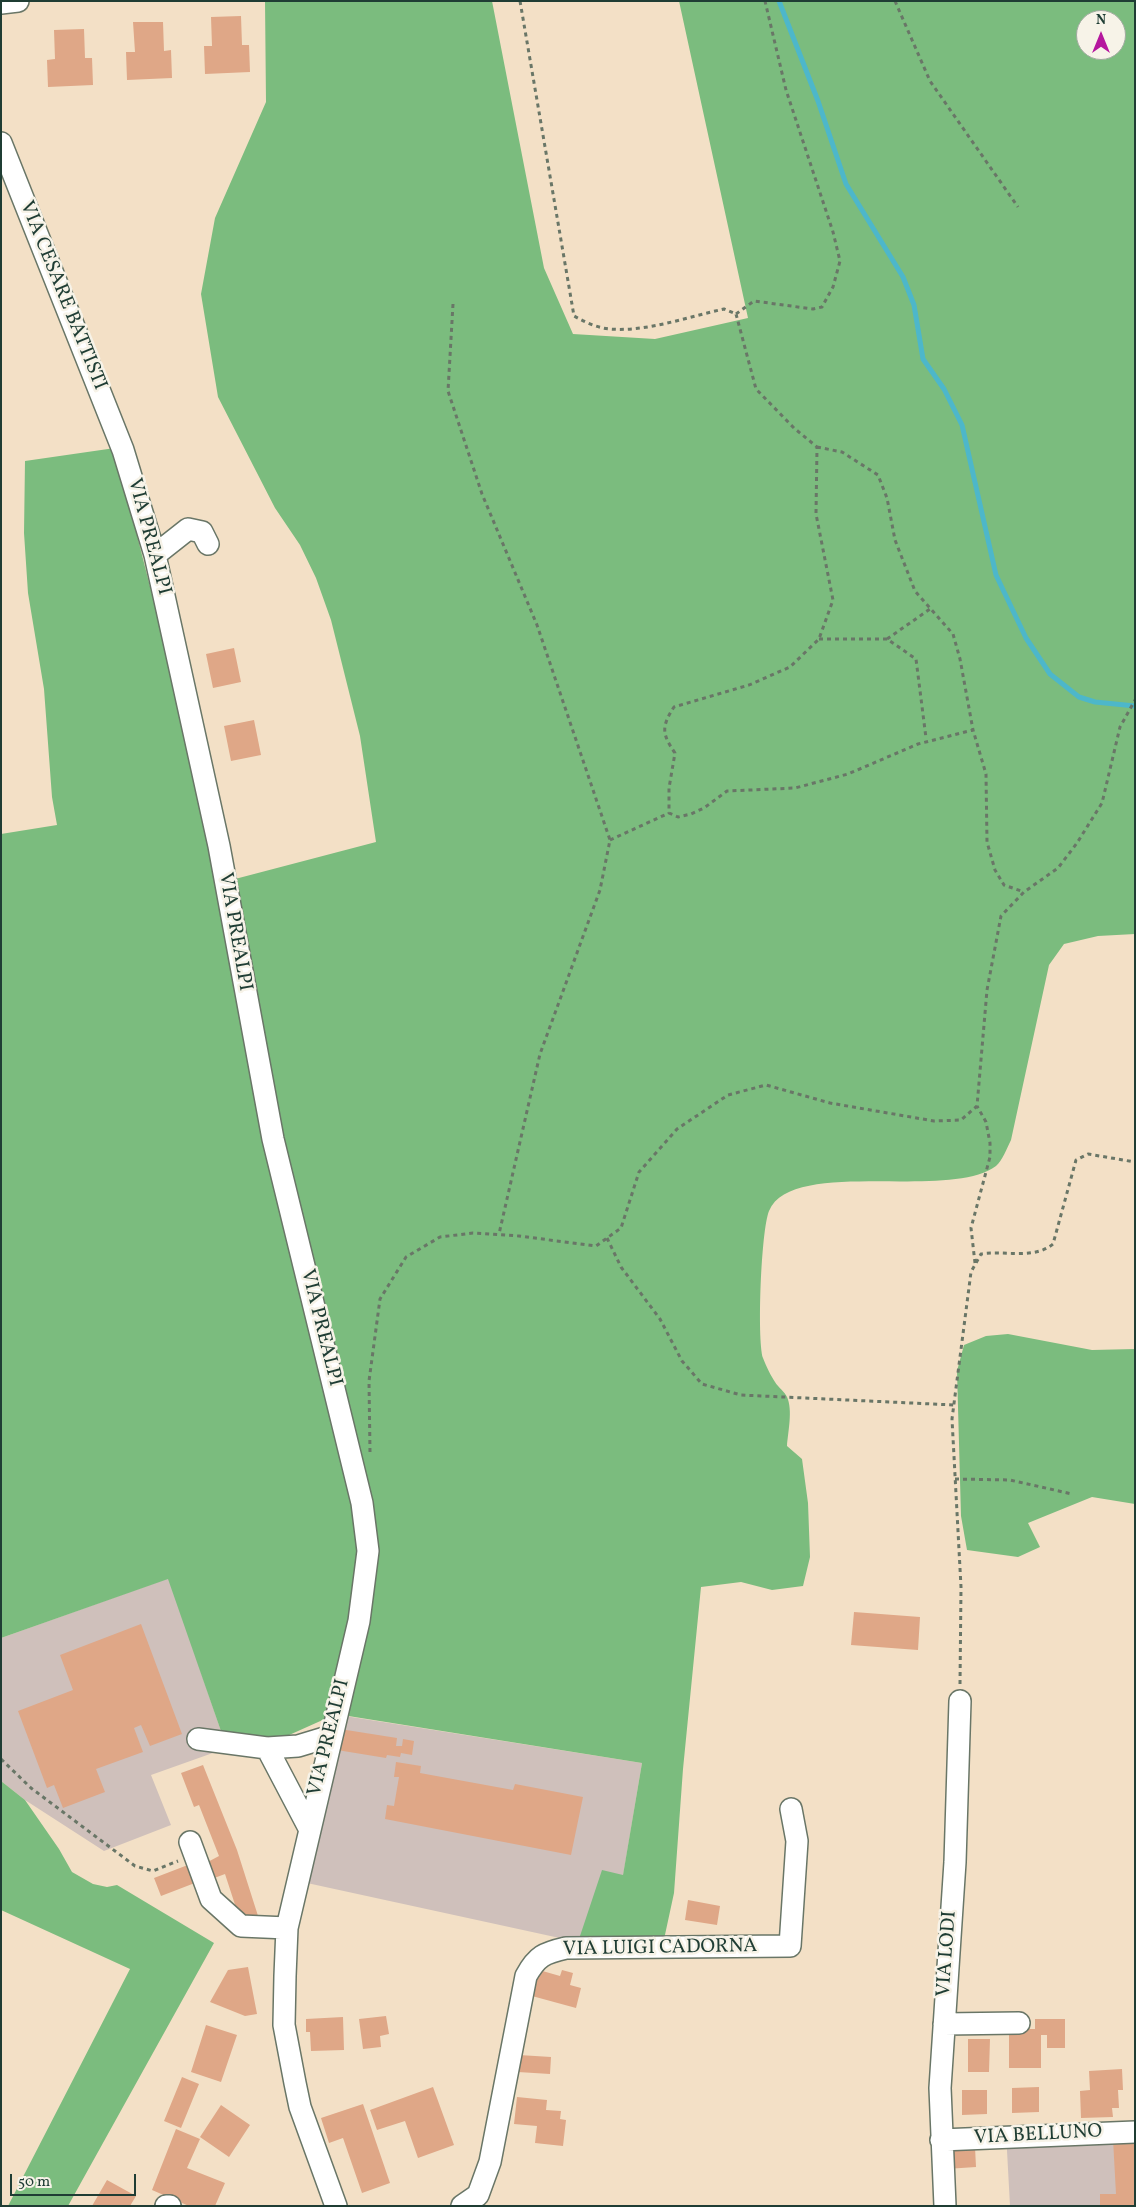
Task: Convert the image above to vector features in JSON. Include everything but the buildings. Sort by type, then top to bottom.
[{"type":"street","points":[[1,2],[18,1]]},
{"type":"street","name":"VIA CESARE BATTISTI","points":[[1,143],[124,450]]},
{"type":"street","name":"VIA PREALPI","points":[[124,450],[156,555],[219,846],[273,1139],[353,1465],[367,1534],[367,1570],[359,1621],[308,1828],[287,1928],[284,2025],[300,2107],[336,2206]]},
{"type":"street","points":[[156,555],[188,529],[202,532],[208,544]]},
{"type":"street","name":"VIA LODI","points":[[945,2206],[940,2088],[954,1862],[960,1702]]},
{"type":"street","points":[[198,1740],[266,1748],[298,1746],[331,1736]]},
{"type":"street","points":[[266,1748],[308,1828]]},
{"type":"street","name":"VIA LUIGI CADORNA","points":[[462,2206],[478,2195],[490,2162],[526,1976],[535,1960],[548,1952],[566,1948],[790,1946],[797,1841],[791,1809]]},
{"type":"street","points":[[192,1849],[212,1899],[241,1926],[287,1928]]},
{"type":"street","points":[[944,2024],[1019,2023]]},
{"type":"street","name":"VIA BELLUNO","points":[[941,2140],[1135,2132]]},
{"type":"path","points":[[520,1],[574,316],[591,325],[610,329],[640,328],[724,309],[736,314]]},
{"type":"path","points":[[736,314],[754,302],[813,309],[822,307],[833,286],[840,262],[833,232],[786,90],[765,1]]},
{"type":"path","points":[[895,1],[930,81],[1018,208]]},
{"type":"path","points":[[453,304],[448,391],[482,494],[537,625],[610,840],[600,890],[540,1054],[500,1234]]},
{"type":"path","points":[[736,314],[756,389],[794,428],[817,447],[842,452],[878,476],[887,498],[895,540],[915,591],[953,634],[960,659],[973,730],[986,774],[987,842],[995,870],[1004,885],[1024,892]]},
{"type":"path","points":[[669,813],[675,753],[665,738],[664,722],[674,707],[749,686],[790,668],[819,639],[833,600],[816,514],[817,447]]},
{"type":"path","points":[[887,639],[930,609]]},
{"type":"path","points":[[819,639],[887,639],[916,659],[926,738]]},
{"type":"path","points":[[975,1264],[971,1228],[990,1157],[990,1143],[986,1122],[977,1106],[987,990],[1001,916],[1024,892],[1058,868],[1077,843],[1102,803],[1120,726],[1135,700]]},
{"type":"path","points":[[610,840],[669,813],[678,817],[691,814],[704,808],[727,791],[795,788],[848,774],[918,744],[973,730]]},
{"type":"path","points":[[353,1465],[370,1454],[369,1380],[380,1299],[406,1257],[440,1237],[473,1233],[500,1234],[596,1246],[621,1228],[639,1172],[677,1129],[728,1095],[766,1085],[830,1103],[934,1121],[961,1120],[977,1106]]},
{"type":"path","points":[[960,1702],[961,1587],[952,1419],[969,1284],[975,1264],[981,1254],[995,1252],[1036,1253],[1047,1249],[1053,1244],[1076,1160],[1088,1154],[1135,1162]]},
{"type":"path","points":[[607,1238],[621,1267],[660,1319],[682,1360],[702,1384],[741,1395],[954,1405]]},
{"type":"path","points":[[955,1479],[1010,1480],[1072,1494]]},
{"type":"path","points":[[1,1759],[31,1788],[135,1866],[153,1871],[192,1849]]},
{"type":"shaded area","points":[[169,1578],[222,1734],[224,1749],[151,1775],[171,1825],[104,1851],[25,1800],[1,1781],[1,1638]]},
{"type":"shaded area","points":[[345,1716],[642,1763],[623,1876],[578,1942],[307,1883]]},
{"type":"shaded area","points":[[1135,2124],[1135,2206],[1010,2206],[1006,2132]]},
{"type":"green space","points":[[265,1],[492,1],[544,268],[573,334],[655,339],[748,318],[679,1],[1135,1],[1135,934],[1098,936],[1064,944],[1049,965],[1011,1140],[996,1166],[974,1176],[944,1180],[839,1182],[808,1186],[783,1195],[769,1211],[762,1261],[761,1347],[763,1358],[769,1371],[789,1402],[790,1415],[787,1446],[802,1459],[808,1503],[810,1557],[803,1586],[772,1590],[741,1582],[701,1587],[683,1769],[674,1893],[663,1944],[578,1942],[602,1870],[623,1875],[642,1763],[336,1714],[278,1740],[222,1734],[168,1579],[1,1638],[1,834],[57,825],[52,797],[44,689],[28,593],[24,533],[25,461],[115,448],[169,662],[216,884],[376,842],[360,736],[331,620],[316,578],[300,545],[275,508],[218,397],[201,294],[215,218],[266,102]]},
{"type":"green space","points":[[1008,1334],[1092,1350],[1135,1349],[1135,1504],[1092,1497],[1028,1523],[1040,1547],[1018,1557],[967,1550],[961,1516],[957,1371],[964,1345],[986,1336]]},
{"type":"green space","points":[[1,1781],[25,1800],[59,1849],[72,1872],[93,1884],[107,1887],[117,1885],[214,1943],[68,2206],[8,2206],[130,1969],[1,1910]]},
{"type":"waterway","points":[[779,1],[818,101],[846,184],[903,277],[914,305],[923,359],[944,389],[962,425],[996,575],[1026,638],[1050,674],[1079,697],[1095,702],[1135,706]]}]
